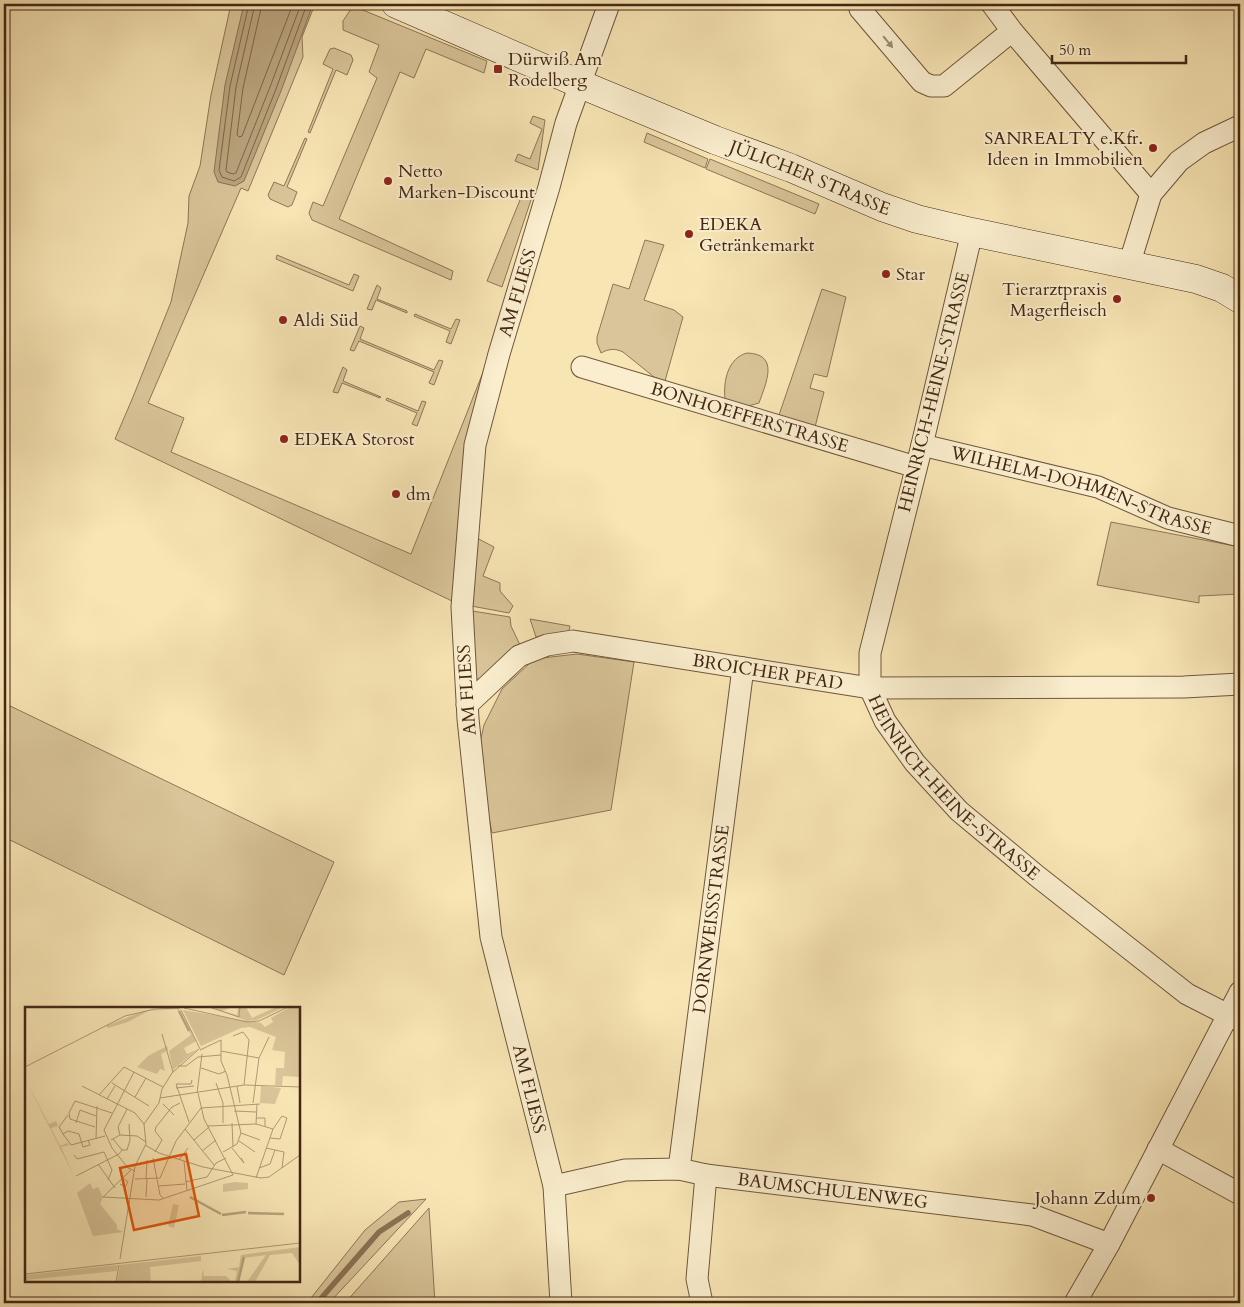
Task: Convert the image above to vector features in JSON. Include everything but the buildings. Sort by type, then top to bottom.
[{"type":"street","name":"JÜLICHER STRASSE","points":[[396,4],[580,84],[715,140],[791,168],[882,207],[917,219],[972,232],[1196,279],[1222,288],[1240,299]]},
{"type":"street","name":"AM FLIESS","points":[[561,1303],[554,1186],[491,937],[467,705],[462,607],[475,444],[566,123],[609,4]]},
{"type":"street","points":[[860,4],[860,9],[922,82],[931,86],[944,86],[1012,30]]},
{"type":"street","points":[[992,4],[1151,194]]},
{"type":"street","points":[[1129,265],[1151,194],[1179,161],[1204,143],[1240,126]]},
{"type":"street","name":"HEINRICH-HEINE-STRASSE","points":[[972,232],[922,445],[870,653],[870,688],[885,721],[915,763],[959,812],[1187,994],[1234,1018]]},
{"type":"street","name":"BONHOEFFERSTRASSE","points":[[582,366],[916,467]]},
{"type":"street","name":"WILHELM-DOHMEN-STRASSE","points":[[922,445],[1098,487],[1168,518],[1240,536]]},
{"type":"street","name":"BROICHER PFAD","points":[[467,705],[519,656],[547,645],[573,641],[870,688],[1184,687],[1240,684]]},
{"type":"street","name":"DORNWEISSSTRASSE","points":[[679,1169],[743,668]]},
{"type":"street","points":[[1076,1303],[1158,1149],[1234,1018],[1240,992]]},
{"type":"street","points":[[1158,1149],[1240,1194]]},
{"type":"street","name":"BAUMSCHULENWEG","points":[[554,1186],[625,1170],[679,1169],[706,1175],[1032,1216],[1109,1244]]},
{"type":"street","points":[[702,1303],[697,1279],[706,1175]]},
{"type":"shaded area","points":[[231,4],[315,4],[302,37],[303,57],[248,191],[241,188],[148,403],[184,418],[171,452],[411,554],[493,347],[454,602],[115,439],[171,302],[188,223],[189,196],[200,166],[211,95]]},
{"type":"shaded area","points":[[353,6],[487,61],[484,73],[426,49],[414,78],[400,72],[339,219],[453,271],[451,280],[312,220],[309,213],[313,202],[323,206],[377,78],[369,72],[379,45],[343,30],[343,21]]},
{"type":"shaded area","points":[[334,48],[351,55],[353,60],[347,75],[336,70],[310,133],[308,132],[333,69],[323,64],[330,49]]},
{"type":"shaded area","points":[[533,116],[545,120],[538,170],[515,161],[518,154],[530,159],[542,129],[530,123]]},
{"type":"shaded area","points":[[647,133],[708,159],[705,168],[644,142]]},
{"type":"shaded area","points":[[305,138],[307,139],[287,187],[297,192],[292,205],[288,207],[270,199],[268,195],[274,182],[284,186]]},
{"type":"shaded area","points":[[710,159],[819,204],[815,214],[706,169]]},
{"type":"shaded area","points":[[511,190],[532,197],[502,287],[487,281],[520,200],[509,195]]},
{"type":"shaded area","points":[[645,240],[664,245],[644,300],[674,310],[683,317],[665,381],[654,377],[623,352],[612,349],[601,353],[597,343],[597,337],[613,284],[629,289]]},
{"type":"shaded area","points":[[277,255],[349,285],[354,274],[359,276],[353,291],[276,259]]},
{"type":"shaded area","points":[[377,285],[381,288],[377,299],[407,311],[407,313],[376,300],[372,310],[367,309]]},
{"type":"shaded area","points":[[822,289],[846,297],[827,377],[814,374],[810,388],[824,392],[815,427],[779,415]]},
{"type":"shaded area","points":[[415,314],[451,329],[456,319],[460,320],[451,344],[446,342],[450,331],[414,316]]},
{"type":"shaded area","points":[[360,326],[364,328],[360,339],[434,370],[439,360],[443,361],[434,385],[429,383],[434,372],[359,341],[354,351],[350,350]]},
{"type":"shaded area","points":[[747,353],[764,358],[768,371],[759,403],[748,406],[725,399],[728,371],[735,360]]},
{"type":"shaded area","points":[[343,367],[347,370],[343,381],[381,397],[342,383],[338,393],[333,392]]},
{"type":"shaded area","points":[[387,398],[418,411],[422,401],[426,402],[417,426],[412,424],[417,413],[386,400]]},
{"type":"shaded area","points":[[1111,522],[1240,547],[1240,594],[1199,596],[1199,603],[1097,585]]},
{"type":"shaded area","points":[[471,535],[494,547],[483,576],[500,583],[500,591],[513,606],[509,613],[466,605]]},
{"type":"shaded area","points":[[466,610],[510,617],[511,626],[520,645],[500,659],[482,678],[474,680]]},
{"type":"shaded area","points":[[530,619],[570,626],[569,631],[536,637]]},
{"type":"shaded area","points":[[577,654],[634,662],[611,810],[492,833],[477,756],[484,725],[502,689],[531,662],[542,658]]},
{"type":"shaded area","points":[[4,703],[334,862],[284,975],[4,837]]},
{"type":"shaded area","points":[[426,1199],[329,1303],[307,1303],[365,1230],[399,1202]]},
{"type":"shaded area","points":[[429,1208],[435,1303],[345,1303]]},
{"type":"water","points":[[244,4],[313,4],[281,91],[244,181],[235,186],[218,182],[214,172],[225,85]]},
{"type":"waterway","points":[[317,1303],[379,1232],[408,1213]]},
{"type":"place","name":"Dürwiß Am Rodelberg","points":[[498,69]]},
{"type":"place","name":"SANREALTY e.Kfr. Ideen in Immobilien","points":[[1153,148]]},
{"type":"place","name":"Netto Marken-Discount","points":[[388,181]]},
{"type":"place","name":"EDEKA Getränkemarkt","points":[[689,234]]},
{"type":"place","name":"Star","points":[[886,274]]},
{"type":"place","name":"Tierarztpraxis Magerfleisch","points":[[1117,299]]},
{"type":"place","name":"Aldi Süd","points":[[283,320]]},
{"type":"place","name":"EDEKA Storost","points":[[284,439]]},
{"type":"place","name":"dm","points":[[396,494]]},
{"type":"place","name":"Johann Zdum","points":[[1151,1198]]}]
